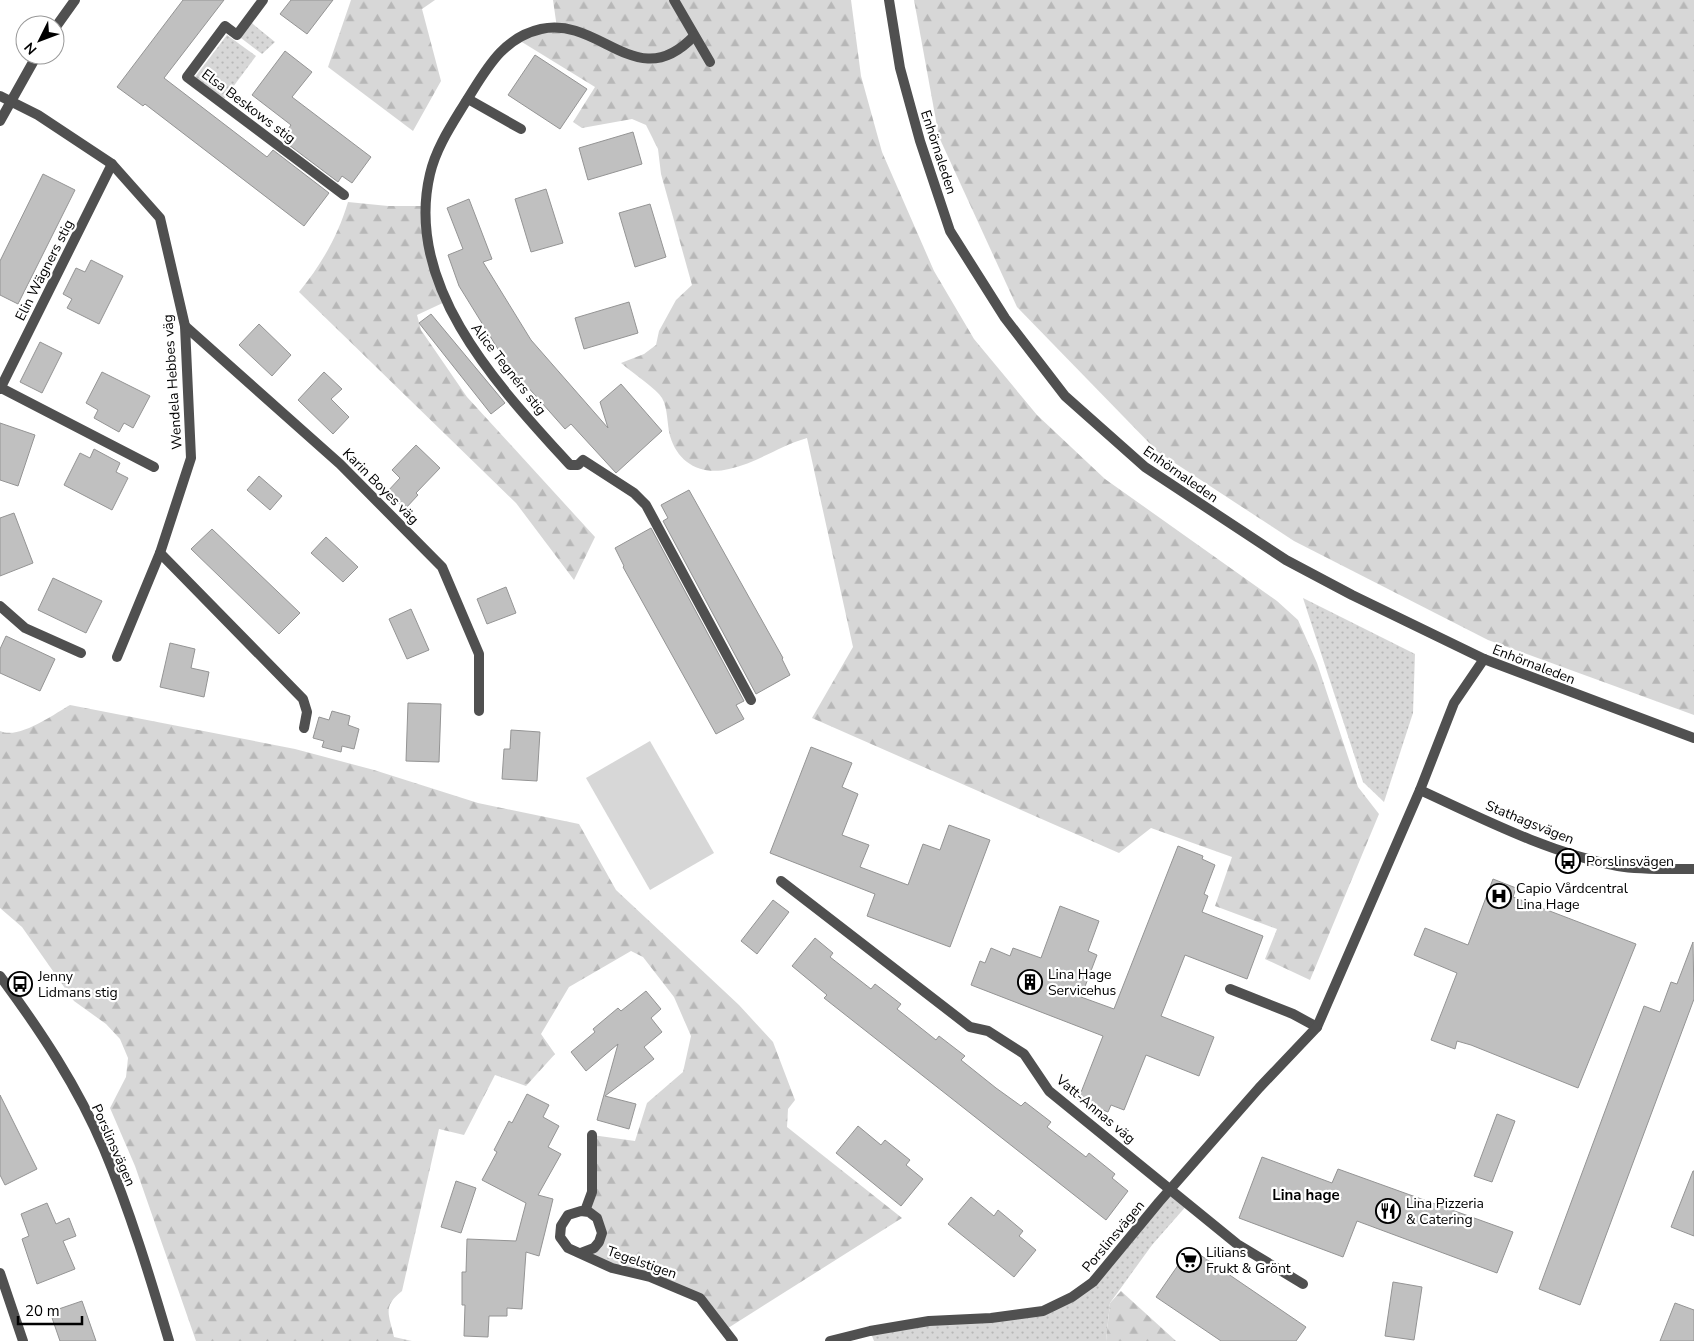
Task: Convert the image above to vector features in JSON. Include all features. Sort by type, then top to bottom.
[{"type":"street","points":[[64,15],[74,0]]},
{"type":"street","name":"Elsa Beskows stig","points":[[263,0],[236,35],[225,26],[187,77],[344,195]]},
{"type":"street","points":[[674,0],[710,62]]},
{"type":"street","name":"Enhörnaleden","points":[[889,0],[900,68],[920,141],[950,231],[1006,318],[1065,396],[1145,467],[1286,560],[1352,595],[1484,659],[1694,738]]},
{"type":"street","name":"Alice Tegnérs stig","points":[[694,36],[673,54],[664,58],[651,59],[637,58],[570,30],[557,28],[532,32],[517,39],[498,53],[483,72],[437,152],[426,194],[426,217],[433,262],[462,333],[491,373],[570,465],[578,465],[583,460],[634,493],[646,505],[751,700]]},
{"type":"street","points":[[0,121],[31,65]]},
{"type":"street","name":"Wendela Hebbes väg","points":[[0,96],[38,115],[112,164],[160,218],[185,326],[191,458],[160,553],[117,657]]},
{"type":"street","points":[[468,99],[521,128]]},
{"type":"street","name":"Elin Wägners stig","points":[[112,164],[0,389],[154,467]]},
{"type":"street","name":"Karin Boyes väg","points":[[185,326],[340,464],[442,567],[479,654],[479,711]]},
{"type":"street","points":[[160,553],[303,699],[307,712],[304,728]]},
{"type":"street","points":[[0,606],[25,628],[81,653]]},
{"type":"street","name":"Porslinsvägen","points":[[830,1341],[900,1326],[1012,1316],[1044,1311],[1057,1306],[1093,1282],[1170,1189],[1259,1088],[1317,1027],[1420,790],[1454,703],[1484,659]]},
{"type":"street","name":"Stathagsvägen","points":[[1420,790],[1502,827],[1583,858],[1620,866],[1694,869]]},
{"type":"street","name":"Vatt-Annas väg","points":[[781,881],[970,1027],[988,1031],[1024,1054],[1049,1091],[1237,1244],[1303,1284]]},
{"type":"street","name":"Porslinsvägen","points":[[0,976],[37,1026],[78,1097],[104,1148],[128,1212],[169,1341]]},
{"type":"street","points":[[1230,989],[1293,1014],[1317,1027]]},
{"type":"street","points":[[585,1211],[592,1192],[592,1135]]},
{"type":"street","name":"Tegelstigen","points":[[581,1253],[589,1252],[597,1246],[602,1232],[597,1218],[585,1211],[576,1211],[568,1215],[564,1220],[560,1232],[563,1243],[568,1248],[612,1268],[650,1277],[700,1298],[733,1341]]},
{"type":"street","points":[[0,1273],[23,1341]]},
{"type":"green space","points":[[351,0],[435,0],[422,9],[441,81],[413,131],[328,67]]},
{"type":"green space","points":[[553,0],[851,0],[861,76],[882,152],[934,271],[974,339],[1037,415],[1105,479],[1277,601],[1298,620],[1317,663],[1358,787],[1379,814],[1310,980],[1265,959],[1277,929],[1215,906],[1232,857],[1151,828],[1119,853],[812,718],[853,647],[807,438],[740,466],[719,471],[700,469],[685,460],[674,445],[670,436],[662,398],[621,363],[644,354],[656,345],[659,331],[676,300],[692,285],[661,174],[658,149],[646,125],[632,119],[582,128],[573,122],[595,87],[517,39],[557,28]]},
{"type":"green space","points":[[914,0],[1694,0],[1694,715],[1488,640],[1294,541],[1158,452],[1017,307],[939,137]]},
{"type":"green space","points":[[248,20],[275,42],[262,54],[237,35]]},
{"type":"green space","points":[[227,35],[256,56],[224,99],[195,77]]},
{"type":"green space","points":[[348,202],[388,206],[426,206],[428,237],[447,301],[417,315],[421,330],[467,397],[595,537],[574,580],[516,503],[299,292],[328,250]]},
{"type":"green space","points":[[1303,598],[1415,654],[1413,713],[1384,802],[1363,782]]},
{"type":"green space","points":[[70,705],[295,749],[374,770],[478,803],[579,824],[616,890],[739,1005],[773,1042],[795,1100],[788,1109],[787,1127],[902,1218],[725,1330],[700,1298],[581,1253],[601,1238],[589,1212],[592,1135],[635,1141],[647,1103],[683,1072],[691,1036],[674,997],[643,957],[631,951],[569,987],[541,1034],[555,1054],[526,1086],[495,1075],[464,1135],[439,1129],[402,1291],[389,1307],[389,1317],[394,1337],[412,1341],[196,1341],[135,1166],[110,1108],[126,1077],[128,1058],[120,1039],[106,1024],[74,1001],[22,927],[0,908],[0,731],[8,733],[26,729],[46,720]]},
{"type":"green space","points":[[650,741],[714,853],[650,890],[586,778]]},
{"type":"green space","points":[[1171,1189],[1188,1204],[1152,1245],[1110,1303],[1106,1341],[874,1341],[870,1331],[1011,1316],[1072,1297]]},
{"type":"green space","points":[[1121,1291],[1176,1341],[1106,1341],[1110,1303]]},
{"type":"building","points":[[183,0],[224,0],[164,78],[267,157],[273,150],[329,193],[304,226],[145,104],[143,106],[117,87]]},
{"type":"building","points":[[291,0],[333,0],[307,34],[280,14]]},
{"type":"building","points":[[285,51],[312,72],[292,97],[371,157],[352,183],[342,176],[338,182],[281,139],[291,125],[252,95]]},
{"type":"building","points":[[535,55],[587,89],[560,129],[508,95]]},
{"type":"building","points":[[633,132],[642,164],[588,180],[579,148]]},
{"type":"building","points":[[43,174],[75,190],[18,304],[0,295],[0,261]]},
{"type":"building","points":[[546,189],[563,243],[531,252],[515,199]]},
{"type":"building","points":[[469,199],[492,259],[483,262],[531,340],[608,428],[600,402],[621,384],[662,431],[616,473],[571,424],[565,429],[526,385],[522,388],[459,286],[448,255],[463,249],[447,208]]},
{"type":"building","points":[[650,204],[666,257],[635,267],[619,213]]},
{"type":"building","points":[[91,260],[123,276],[99,324],[67,308],[72,299],[63,294],[76,268],[85,272]]},
{"type":"building","points":[[629,302],[638,333],[584,349],[575,318]]},
{"type":"building","points":[[431,314],[505,403],[491,414],[419,323]]},
{"type":"building","points":[[259,324],[291,355],[272,376],[239,345]]},
{"type":"building","points":[[40,342],[62,353],[42,393],[20,382]]},
{"type":"building","points":[[102,372],[150,396],[133,428],[124,423],[119,432],[94,418],[98,410],[86,403]]},
{"type":"building","points":[[324,372],[342,389],[331,399],[349,417],[333,434],[298,400]]},
{"type":"building","points":[[0,423],[35,435],[18,486],[0,480]]},
{"type":"building","points":[[416,445],[440,468],[416,493],[418,495],[405,509],[387,492],[400,478],[392,470]]},
{"type":"building","points":[[94,449],[120,463],[116,472],[128,478],[112,510],[64,485],[80,453],[90,458]]},
{"type":"building","points":[[259,476],[282,496],[270,510],[247,490]]},
{"type":"building","points":[[689,490],[783,658],[790,675],[756,694],[663,521],[668,518],[661,505]]},
{"type":"building","points":[[14,513],[33,563],[0,576],[0,518]]},
{"type":"building","points":[[651,528],[744,701],[736,705],[744,719],[716,734],[623,567],[615,548]]},
{"type":"building","points":[[212,529],[300,613],[279,634],[191,549]]},
{"type":"building","points":[[326,537],[358,567],[343,582],[311,553]]},
{"type":"building","points":[[53,578],[102,601],[86,633],[38,610]]},
{"type":"building","points":[[506,587],[516,613],[487,624],[477,599]]},
{"type":"building","points":[[411,609],[429,650],[407,659],[389,619]]},
{"type":"building","points":[[6,636],[55,659],[40,691],[0,673],[0,649]]},
{"type":"building","points":[[170,643],[195,649],[191,668],[209,672],[204,697],[160,687]]},
{"type":"building","points":[[408,703],[441,704],[439,762],[406,761]]},
{"type":"building","points":[[332,711],[350,716],[348,725],[359,729],[354,749],[342,746],[341,752],[322,747],[324,741],[313,738],[319,717],[329,720]]},
{"type":"building","points":[[511,730],[540,732],[537,781],[502,779],[504,749],[510,749]]},
{"type":"building","points":[[811,747],[852,763],[842,787],[858,794],[842,835],[869,845],[860,867],[908,885],[923,844],[940,850],[949,825],[990,840],[950,947],[867,916],[875,894],[770,853]]},
{"type":"building","name":"Lina Hage Servicehus","points":[[1178,846],[1203,856],[1202,859],[1215,865],[1204,894],[1208,896],[1202,912],[1263,936],[1247,979],[1185,955],[1161,1016],[1214,1037],[1199,1076],[1146,1055],[1124,1110],[1111,1105],[1108,1112],[1078,1100],[1103,1036],[971,985],[980,961],[985,963],[991,948],[1010,956],[1013,948],[1041,958],[1060,906],[1099,921],[1088,951],[1097,955],[1081,997],[1114,1009]]},
{"type":"building","points":[[1493,879],[1516,888],[1513,897],[1636,944],[1578,1088],[1471,1045],[1457,1041],[1455,1049],[1431,1040],[1457,973],[1414,955],[1425,928],[1468,945]]},
{"type":"building","points":[[773,900],[789,912],[757,954],[741,941]]},
{"type":"building","points":[[815,938],[833,953],[830,957],[871,989],[875,984],[901,1004],[897,1009],[936,1040],[939,1036],[965,1056],[961,1060],[996,1088],[1021,1106],[1025,1102],[1051,1122],[1047,1127],[1086,1157],[1089,1153],[1115,1174],[1112,1178],[1128,1191],[1106,1220],[824,998],[827,995],[792,966]]},
{"type":"building","points":[[1693,942],[1694,999],[1580,1305],[1539,1289],[1644,1006],[1660,1012],[1671,982],[1677,984]]},
{"type":"building","points":[[646,991],[661,1009],[651,1018],[662,1032],[644,1047],[654,1059],[605,1096],[636,1104],[629,1129],[597,1120],[618,1044],[586,1071],[571,1052],[595,1032],[593,1029],[618,1008],[621,1011]]},
{"type":"building","points":[[527,1094],[549,1105],[543,1117],[559,1126],[548,1147],[561,1154],[538,1195],[553,1199],[539,1256],[526,1252],[522,1309],[507,1308],[507,1316],[489,1316],[488,1337],[464,1336],[465,1305],[462,1305],[462,1272],[466,1272],[467,1239],[516,1241],[526,1203],[482,1180],[497,1152],[494,1150],[509,1121],[512,1123]]},
{"type":"building","points":[[0,1095],[37,1169],[5,1185],[0,1175]]},
{"type":"building","points":[[1497,1114],[1515,1121],[1492,1182],[1474,1176]]},
{"type":"building","points":[[858,1126],[881,1145],[885,1140],[910,1160],[906,1165],[923,1179],[901,1206],[836,1153]]},
{"type":"building","points":[[1262,1157],[1332,1183],[1338,1169],[1513,1232],[1497,1273],[1357,1221],[1343,1257],[1239,1218]]},
{"type":"building","points":[[1694,1171],[1694,1236],[1671,1227]]},
{"type":"building","points":[[456,1181],[476,1188],[461,1233],[441,1227]]},
{"type":"building","points":[[971,1197],[994,1216],[998,1210],[1023,1231],[1019,1236],[1036,1250],[1014,1277],[948,1224]]},
{"type":"building","points":[[47,1203],[56,1224],[69,1218],[76,1236],[63,1241],[75,1269],[37,1284],[22,1239],[29,1236],[21,1214]]},
{"type":"building","points":[[1190,1248],[1306,1327],[1296,1341],[1221,1341],[1156,1297]]},
{"type":"building","points":[[1393,1282],[1422,1287],[1414,1340],[1385,1336]]},
{"type":"building","points":[[82,1301],[96,1341],[60,1341],[50,1312]]},
{"type":"building","points":[[1675,1303],[1694,1310],[1694,1341],[1660,1341]]},
{"type":"place","name":"Porslinsvägen","points":[[1568,861]]},
{"type":"place","name":"Capio Vårdcentral Lina Hage","points":[[1499,896]]},
{"type":"place","name":"Lina Hage Servicehus","points":[[1030,982]]},
{"type":"place","name":"Jenny Lidmans stig","points":[[20,984]]},
{"type":"place","name":"Lina Pizzeria & Catering","points":[[1388,1211]]},
{"type":"place","name":"Lilians Frukt & Grönt","points":[[1189,1260]]},
{"type":"district","name":"Lina hage","points":[[1306,1195]]}]
